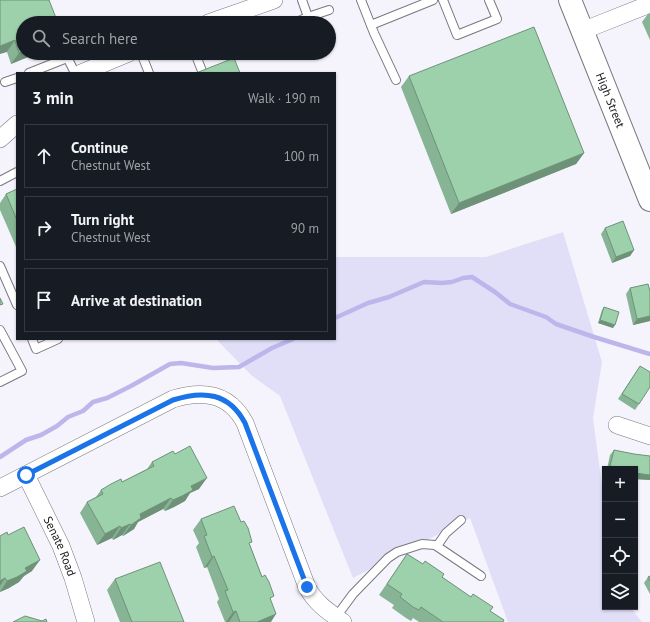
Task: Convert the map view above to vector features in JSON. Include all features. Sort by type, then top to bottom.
[{"type":"main road","name":"High Street","points":[[570,0],[650,200]]},
{"type":"street","points":[[228,16],[274,0]]},
{"type":"street","points":[[582,31],[650,4]]},
{"type":"street","points":[[83,72],[112,60]]},
{"type":"street","points":[[0,139],[16,125]]},
{"type":"street","points":[[0,488],[173,400],[198,395],[216,397],[224,400],[236,410],[245,423],[307,587],[314,599],[325,610],[340,620]]},
{"type":"street","points":[[617,425],[650,436]]},
{"type":"street","name":"Senate Road","points":[[26,475],[65,555],[86,622]]},
{"type":"lane","points":[[302,0],[308,16]]},
{"type":"lane","points":[[360,0],[396,80]]},
{"type":"lane","points":[[370,25],[433,0]]},
{"type":"lane","points":[[443,0],[457,35],[497,19],[489,0]]},
{"type":"lane","points":[[311,16],[329,10]]},
{"type":"lane","points":[[31,72],[57,60]]},
{"type":"lane","points":[[68,60],[74,72]]},
{"type":"lane","points":[[144,60],[149,72]]},
{"type":"lane","points":[[198,60],[202,71]]},
{"type":"lane","points":[[6,82],[16,78]]},
{"type":"lane","points":[[0,181],[16,173]]},
{"type":"lane","points":[[0,266],[16,303]]},
{"type":"lane","points":[[0,330],[22,371],[0,382]]},
{"type":"lane","points":[[32,340],[36,349],[56,340]]},
{"type":"lane","points":[[437,546],[446,534],[461,520]]},
{"type":"lane","points":[[340,620],[353,594],[394,554],[425,543],[437,546],[481,576]]},
{"type":"shaded area","points":[[563,232],[602,362],[593,418],[602,486],[602,610],[632,610],[642,622],[508,622],[470,518],[353,578],[280,396],[251,375],[217,340],[336,340],[336,257],[486,257]]},
{"type":"building","points":[[0,0],[49,0],[55,16],[16,16],[16,43],[15,40],[0,46]]},
{"type":"building","points":[[534,27],[584,153],[459,203],[409,76]]},
{"type":"building","points":[[229,60],[235,60],[240,72],[199,72]]},
{"type":"building","points":[[16,189],[16,218],[6,194]]},
{"type":"building","points":[[623,221],[634,250],[616,257],[605,228]]},
{"type":"building","points":[[648,284],[650,291],[650,316],[637,319],[630,288]]},
{"type":"building","points":[[0,298],[3,304],[0,305]]},
{"type":"building","points":[[604,307],[619,312],[615,325],[600,320]]},
{"type":"building","points":[[640,366],[650,372],[650,387],[639,404],[622,394]]},
{"type":"building","points":[[190,446],[207,478],[191,486],[193,490],[182,496],[173,500],[171,498],[140,514],[141,518],[131,525],[130,524],[121,528],[120,526],[105,534],[87,502],[103,494],[101,490],[111,484],[121,479],[122,482],[154,466],[152,462],[173,451],[175,454]]},
{"type":"building","points":[[614,450],[650,456],[650,475],[638,473],[638,466],[610,466]]},
{"type":"building","points":[[234,506],[241,522],[244,521],[248,528],[252,542],[249,543],[262,577],[265,575],[274,596],[270,598],[276,614],[257,622],[240,622],[236,611],[233,612],[225,591],[228,590],[214,556],[212,557],[204,536],[207,535],[201,519]]},
{"type":"building","points":[[24,527],[40,560],[25,568],[27,571],[17,577],[7,581],[5,578],[0,581],[0,536],[7,532],[8,535]]},
{"type":"building","points":[[407,554],[423,564],[425,561],[444,574],[442,577],[471,597],[473,594],[493,607],[490,611],[504,620],[503,622],[443,622],[421,607],[419,610],[413,607],[400,597],[402,594],[387,584]]},
{"type":"building","points":[[160,562],[184,622],[132,622],[115,579]]},
{"type":"building","points":[[25,616],[42,621],[46,619],[47,622],[13,622]]},
{"type":"waterway","points":[[336,318],[368,303],[389,297],[424,282],[452,282],[463,278],[472,277],[510,304],[546,317],[556,324],[650,354]]},
{"type":"waterway","points":[[0,457],[26,440],[41,435],[57,426],[68,417],[83,411],[93,402],[107,398],[170,364],[181,363],[213,368],[239,367],[272,348],[291,340]]},
{"type":"route","points":[[26,475],[165,403],[190,395],[206,395],[224,400],[231,404],[245,423],[307,587]]}]
